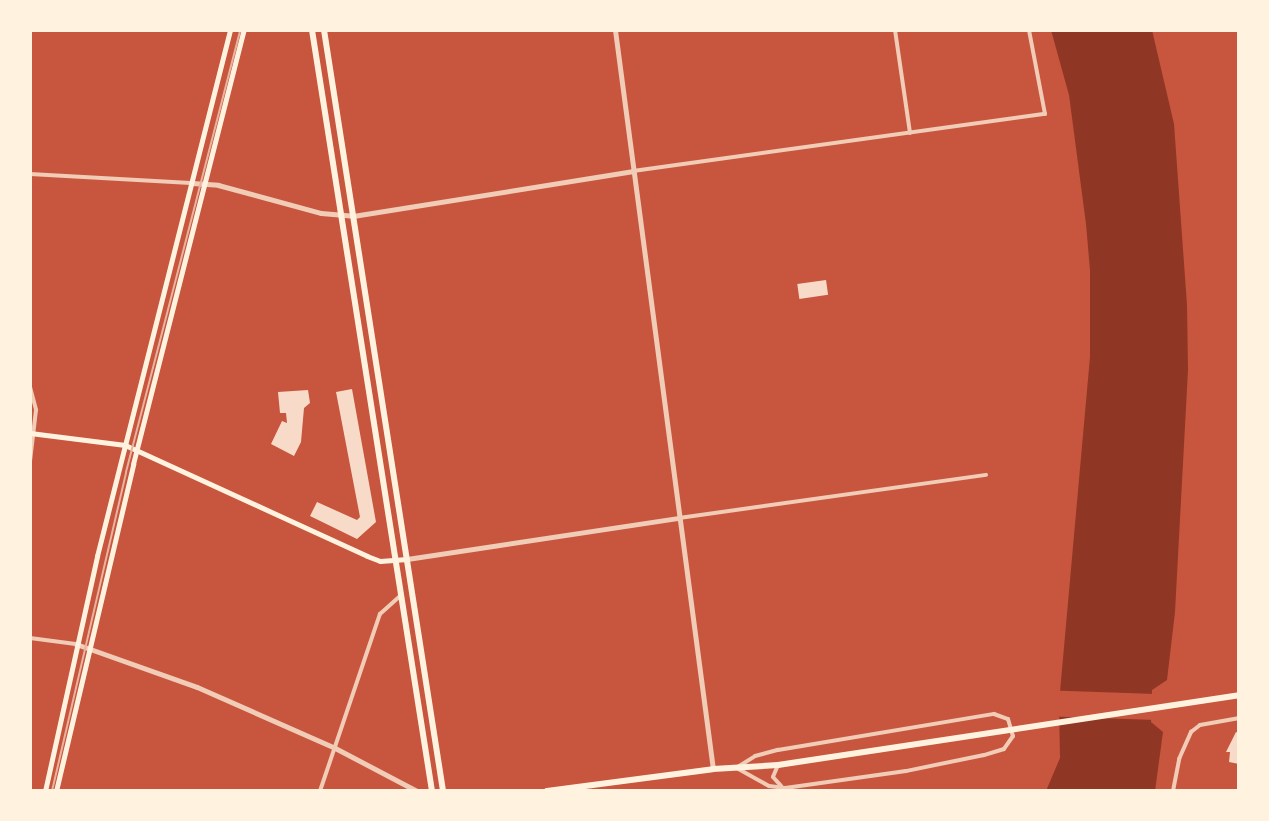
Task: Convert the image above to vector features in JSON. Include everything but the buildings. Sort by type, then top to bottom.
[{"type":"main road","points":[[45,791],[76,644],[230,30]]},
{"type":"main road","points":[[56,791],[137,449],[244,30]]},
{"type":"main road","points":[[312,30],[432,791]]},
{"type":"main road","points":[[324,30],[443,791]]},
{"type":"main road","points":[[33,433],[137,449],[367,556],[395,561],[407,559]]},
{"type":"main road","points":[[547,791],[713,769],[781,765],[1239,695]]},
{"type":"street","points":[[615,30],[713,769]]},
{"type":"street","points":[[895,30],[910,133]]},
{"type":"street","points":[[30,174],[205,184],[353,216],[633,171],[1045,114],[1029,30]]},
{"type":"street","points":[[30,387],[36,410],[30,461]]},
{"type":"street","points":[[407,559],[986,475]]},
{"type":"street","points":[[320,791],[374,632],[384,608],[400,596]]},
{"type":"street","points":[[30,638],[89,646],[197,687],[335,748],[417,791]]},
{"type":"street","points":[[994,714],[1008,719],[1013,730],[1009,745],[998,752],[906,771],[782,788],[758,781],[736,768],[755,756],[811,744],[994,714]]},
{"type":"street","points":[[1173,791],[1179,759],[1191,732],[1200,725],[1239,718]]},
{"type":"street","points":[[781,765],[773,777],[782,788]]},
{"type":"shaded area","points":[[1051,30],[1152,30],[1174,124],[1187,305],[1188,370],[1175,612],[1167,680],[1152,690],[1151,722],[1163,732],[1155,791],[1046,791],[1060,758],[1059,703],[1090,357],[1090,270],[1086,224],[1069,95]]},
{"type":"pier","points":[[1054,690],[1156,694],[1155,720],[1053,716]]},
{"type":"tram line","points":[[52,791],[126,472],[240,30]]}]
